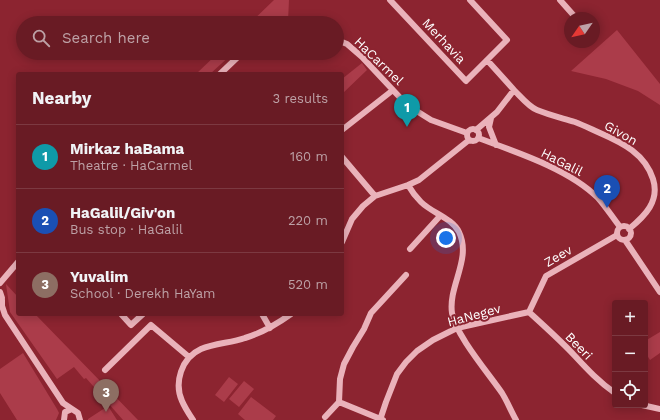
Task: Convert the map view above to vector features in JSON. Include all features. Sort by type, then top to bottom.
[{"type":"street","name":"Merhavia","points":[[390,0],[466,81],[487,60]]},
{"type":"street","points":[[470,0],[507,40],[487,60]]},
{"type":"street","points":[[560,0],[571,12]]},
{"type":"street","name":"HaCarmel","points":[[344,43],[362,57],[407,106],[431,120],[467,133]]},
{"type":"street","points":[[222,72],[235,60]]},
{"type":"street","name":"Givon","points":[[487,60],[514,90],[535,110],[575,122],[629,147],[640,156],[647,165],[655,186],[655,196],[651,207],[644,216],[629,229]]},
{"type":"street","points":[[344,128],[393,90]]},
{"type":"street","points":[[469,140],[467,138],[467,133],[470,130],[476,130],[497,112],[514,90]]},
{"type":"street","points":[[490,118],[490,127],[496,145]]},
{"type":"street","points":[[344,237],[352,219],[362,206],[375,196],[419,180],[469,140],[475,141],[479,134],[476,130]]},
{"type":"street","name":"HaGalil","points":[[478,138],[553,168],[578,182],[598,198],[620,227]]},
{"type":"street","points":[[344,159],[375,196]]},
{"type":"street","points":[[408,185],[422,203],[452,223],[458,230],[464,248],[452,302],[452,314],[458,328],[472,352],[503,395],[516,420]]},
{"type":"street","points":[[410,249],[440,216]]},
{"type":"street","points":[[626,226],[629,229],[631,233],[627,239],[620,239],[617,235],[617,231],[620,227],[626,226]]},
{"type":"street","name":"Zeev","points":[[529,312],[546,276],[617,235]]},
{"type":"street","points":[[627,239],[660,284]]},
{"type":"street","points":[[627,239],[660,292]]},
{"type":"street","points":[[0,283],[16,264]]},
{"type":"street","points":[[325,418],[339,402],[340,379],[344,364],[352,347],[364,329],[371,313],[406,275]]},
{"type":"street","points":[[0,292],[2,297],[2,312],[63,403],[78,412],[80,420]]},
{"type":"street","name":"HaNegev","points":[[378,419],[397,374],[417,351],[433,340],[458,328],[529,312]]},
{"type":"street","name":"Beeri","points":[[529,312],[575,356],[589,372],[612,391]]},
{"type":"street","points":[[123,316],[131,325],[141,316]]},
{"type":"street","points":[[263,316],[270,328]]},
{"type":"street","points":[[193,420],[182,401],[179,386],[183,365],[189,357],[205,348],[244,339],[270,328],[288,316]]},
{"type":"street","points":[[105,370],[151,325],[189,357]]},
{"type":"street","points":[[339,402],[378,419]]},
{"type":"street","points":[[63,403],[63,418]]},
{"type":"street","points":[[648,407],[660,410]]},
{"type":"street","points":[[63,418],[68,410],[72,409]]},
{"type":"shaded area","points":[[274,0],[289,0],[288,16],[257,16]]},
{"type":"shaded area","points":[[617,30],[660,84],[660,105],[638,91],[606,79],[571,71],[597,48],[600,48],[600,45]]},
{"type":"shaded area","points":[[211,60],[225,60],[212,72],[198,72]]},
{"type":"shaded area","points":[[362,63],[367,70],[344,92],[344,77]]},
{"type":"shaded area","points":[[6,284],[16,295],[16,316],[37,316],[138,420],[123,420],[86,378],[84,379],[74,367],[57,379],[10,312]]},
{"type":"shaded area","points":[[660,332],[660,353],[650,360],[648,357],[648,339]]},
{"type":"shaded area","points":[[23,353],[59,413],[56,420],[17,420],[0,393],[0,369]]},
{"type":"shaded area","points":[[229,377],[238,384],[224,402],[215,395]]},
{"type":"shaded area","points":[[244,381],[254,389],[239,407],[229,399]]},
{"type":"shaded area","points":[[251,397],[276,416],[273,420],[245,420],[238,414]]},
{"type":"shaded area","points":[[108,406],[117,420],[88,420],[88,419]]},
{"type":"place","name":"Mirkaz haBama","points":[[407,127]]},
{"type":"place","name":"HaGalil/Giv'on","points":[[607,208]]},
{"type":"place","name":"Yuvalim","points":[[106,412]]}]
